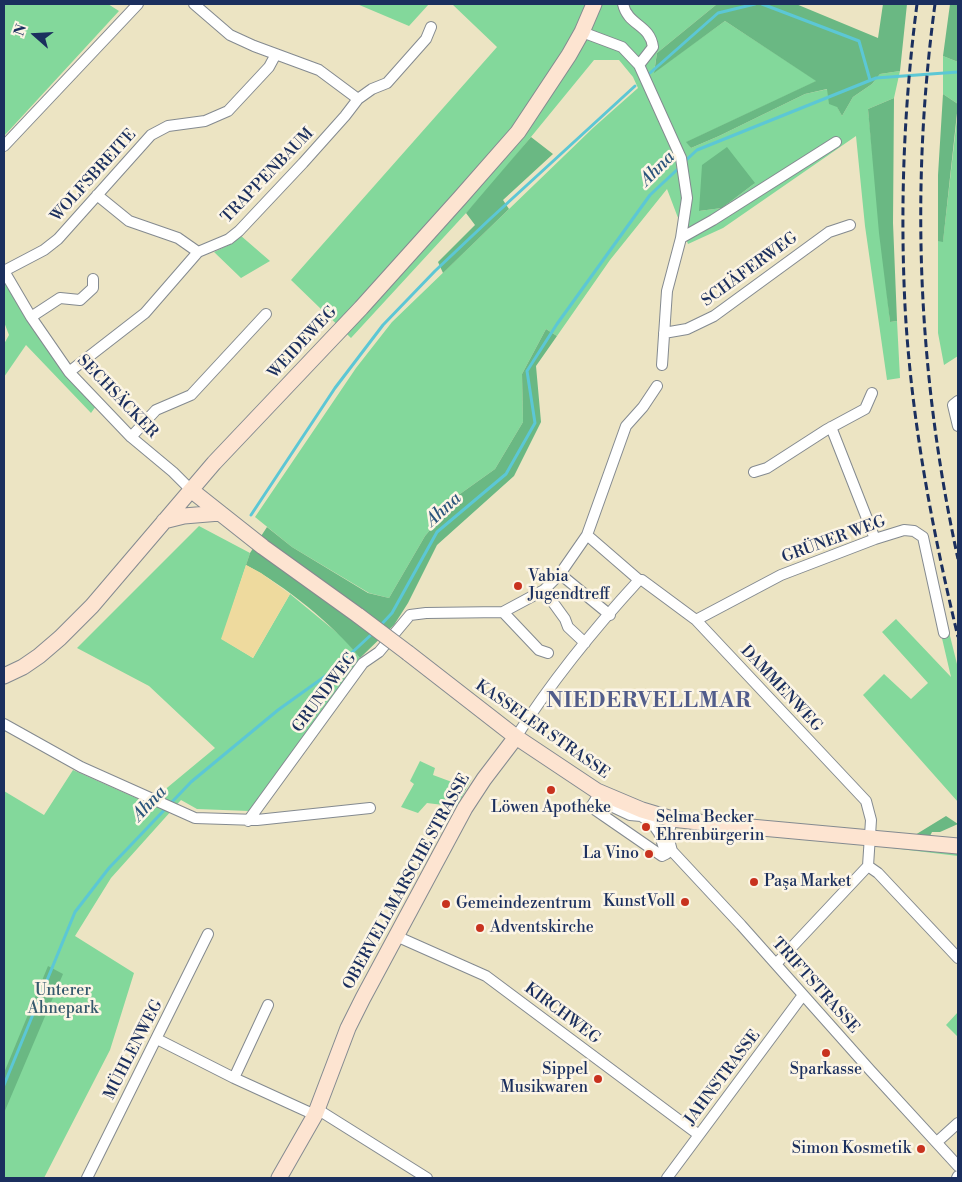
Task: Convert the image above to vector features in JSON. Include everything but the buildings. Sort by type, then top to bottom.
[{"type":"main road","name":"WEIDEWEG","points":[[4,676],[23,667],[60,638],[92,606],[214,463],[361,308],[518,132],[569,55],[582,32],[594,4]]},
{"type":"main road","name":"KASSELER STRASSE","points":[[191,490],[263,547],[359,616],[516,737],[597,791],[642,810],[672,819],[958,846]]},
{"type":"main road","points":[[164,521],[184,516],[220,513]]},
{"type":"main road","name":"OBERVELLMARSCHE STRASSE","points":[[279,1178],[316,1112],[348,1028],[396,936],[465,808],[516,737]]},
{"type":"street","points":[[4,146],[138,4]]},
{"type":"street","points":[[194,4],[230,35],[319,70],[358,98]]},
{"type":"street","points":[[623,4],[625,12],[652,39],[653,47],[639,65]]},
{"type":"street","name":"TRAPPENBAUM","points":[[69,372],[146,313],[198,252],[229,239],[239,231],[303,163],[345,116],[358,98],[372,89],[387,83],[426,39],[431,28]]},
{"type":"street","points":[[582,32],[622,46],[639,65],[681,158],[684,170],[687,198],[681,238],[667,290],[662,365]]},
{"type":"street","name":"WOLFSBREITE","points":[[4,271],[44,250],[58,239],[151,135],[168,126],[205,121],[228,111],[269,67],[276,54]]},
{"type":"street","points":[[681,238],[713,220],[836,142]]},
{"type":"street","points":[[97,196],[129,220],[178,238],[198,252]]},
{"type":"street","name":"SCHÄFERWEG","points":[[664,333],[687,329],[714,316],[829,232],[850,225]]},
{"type":"street","name":"SECHSÄCKER","points":[[4,271],[31,317],[69,372],[130,437],[174,472],[191,490]]},
{"type":"street","points":[[31,317],[60,298],[80,300],[92,288],[93,279]]},
{"type":"street","points":[[130,437],[156,410],[191,395],[266,314]]},
{"type":"street","points":[[548,653],[539,650],[503,612],[544,590],[560,574],[587,535],[626,426],[643,407],[657,386]]},
{"type":"street","points":[[754,472],[767,468],[831,427],[865,409],[872,393]]},
{"type":"street","points":[[956,403],[958,426]]},
{"type":"street","points":[[831,427],[875,539]]},
{"type":"street","name":"GRÜNER WEG","points":[[696,620],[781,575],[875,539],[904,530],[914,531],[923,537],[944,633]]},
{"type":"street","name":"DAMMENWEG","points":[[587,535],[640,580],[696,620],[866,801],[871,820],[868,866]]},
{"type":"street","points":[[560,574],[610,615]]},
{"type":"street","name":"OBERVELLMARSCHE STRASSE","points":[[516,737],[540,700],[585,643],[640,580]]},
{"type":"street","points":[[544,590],[566,619],[568,627],[585,643]]},
{"type":"street","name":"GRUNDWEG","points":[[248,820],[363,664],[379,652],[410,616],[426,613],[503,612]]},
{"type":"street","points":[[4,724],[81,767],[195,818],[248,820],[370,808]]},
{"type":"street","points":[[596,800],[630,815],[641,816],[652,823],[659,834],[666,854],[662,856],[591,807],[594,803],[596,800]]},
{"type":"street","name":"TRIFTSTRASSE","points":[[672,819],[668,836],[672,851],[958,1166]]},
{"type":"street","points":[[776,964],[868,866],[878,874],[958,958]]},
{"type":"street","name":"MÜHLENWEG","points":[[87,1178],[208,934]]},
{"type":"street","name":"KIRCHWEG","points":[[396,936],[486,976],[699,1135]]},
{"type":"street","name":"JAHNSTRASSE","points":[[667,1178],[803,995]]},
{"type":"street","points":[[234,1078],[268,1005]]},
{"type":"street","points":[[157,1039],[234,1078],[316,1112],[427,1178]]},
{"type":"street","points":[[937,1142],[958,1123]]},
{"type":"green space","points":[[4,4],[108,4],[119,11],[4,136]]},
{"type":"green space","points":[[357,4],[429,4],[409,26]]},
{"type":"green space","points":[[452,4],[717,4],[657,53],[654,72],[725,21],[817,81],[687,142],[691,148],[805,94],[828,89],[842,116],[853,97],[872,84],[880,74],[900,71],[894,98],[868,109],[890,322],[897,321],[900,378],[887,380],[865,226],[856,136],[723,228],[688,244],[667,189],[610,260],[557,336],[546,329],[522,374],[523,422],[495,469],[460,494],[425,536],[389,598],[369,593],[292,547],[255,517],[356,368],[392,322],[593,128],[638,88],[633,77],[619,60],[594,60],[490,187],[351,338],[291,280],[497,47]],"holes":[[[755,183],[722,208],[699,211]]]},
{"type":"green space","points":[[717,4],[796,4],[878,38],[883,4],[907,4],[900,71],[880,74],[872,84],[853,97],[842,116],[837,107],[829,104],[827,89],[805,94],[691,148],[686,142],[816,81],[725,21],[654,73],[657,53]]},
{"type":"green space","points":[[950,4],[958,4],[958,62],[943,56]]},
{"type":"green space","points":[[943,56],[958,62],[958,104],[943,94]]},
{"type":"green space","points":[[943,94],[958,104],[943,242],[938,241],[938,175]]},
{"type":"green space","points":[[894,98],[893,223],[897,321],[890,322],[879,233],[868,109]]},
{"type":"green space","points":[[958,109],[958,356],[944,365],[938,333],[938,241],[943,241]]},
{"type":"green space","points":[[531,137],[553,154],[503,200],[509,209],[443,273],[438,262],[475,225],[466,213]]},
{"type":"green space","points":[[727,147],[755,183],[722,208],[699,211],[702,165]]},
{"type":"green space","points":[[240,235],[270,261],[241,278],[214,252],[233,243]]},
{"type":"green space","points":[[4,278],[96,406],[91,413],[26,345],[4,377],[4,344],[9,335],[4,322]]},
{"type":"green space","points":[[546,329],[557,336],[536,366],[541,422],[514,476],[437,545],[408,603],[394,625],[360,658],[336,632],[307,606],[276,583],[246,565],[250,553],[267,527],[292,547],[368,593],[389,598],[425,536],[460,494],[495,469],[523,422],[522,374]]},
{"type":"green space","name":"Unterer Ahnepark","points":[[199,526],[250,553],[222,639],[253,658],[290,594],[346,640],[360,658],[249,811],[197,809],[181,800],[111,878],[75,936],[134,973],[110,1050],[44,1178],[4,1178],[4,791],[44,815],[73,770],[154,806],[162,792],[215,748],[149,686],[77,648]]},
{"type":"green space","points":[[896,619],[951,677],[941,634],[949,632],[958,668],[958,802],[863,695],[884,674],[911,699],[928,683],[882,632]]},
{"type":"green space","points":[[420,761],[435,768],[433,775],[460,785],[463,778],[471,780],[459,807],[427,803],[418,813],[401,807],[414,784],[410,781]]},
{"type":"green space","points":[[946,816],[958,824],[940,832],[932,832],[930,836],[915,835]]},
{"type":"green space","points":[[877,844],[958,852],[958,856],[875,846]]},
{"type":"green space","points":[[48,966],[63,974],[4,1113],[4,1073]]},
{"type":"green space","points":[[958,1012],[958,1037],[946,1025]]},
{"type":"sand","points":[[246,565],[261,573],[290,594],[253,658],[221,639]]},
{"type":"waterway","points":[[650,73],[718,13],[755,4]]},
{"type":"waterway","points":[[762,4],[859,41],[870,80]]},
{"type":"waterway","name":"Ahna","points":[[684,162],[697,150],[876,78],[958,72]]},
{"type":"waterway","points":[[251,515],[335,388],[383,325],[435,271],[635,86]]},
{"type":"waterway","name":"Ahna","points":[[379,627],[392,613],[437,532],[506,474],[535,423],[527,371],[557,324],[650,195],[680,167]]},
{"type":"waterway","name":"Ahna","points":[[4,1085],[75,912],[109,868],[191,782],[278,710],[331,672],[373,633]]},
{"type":"railway","points":[[917,4],[904,154],[905,306],[912,390],[924,473],[958,637]]},
{"type":"railway","points":[[935,4],[927,73],[922,143],[922,282],[934,421],[958,559]]},
{"type":"place","name":"Vabia Jugendtreff","points":[[518,586]]},
{"type":"place","name":"Löwen Apotheke","points":[[551,790]]},
{"type":"place","name":"Selma Becker Ehrenbürgerin","points":[[646,827]]},
{"type":"place","name":"La Vino","points":[[649,854]]},
{"type":"place","name":"Paşa Market","points":[[754,882]]},
{"type":"place","name":"KunstVoll","points":[[685,902]]},
{"type":"place","name":"Gemeindezentrum","points":[[446,904]]},
{"type":"place","name":"Adventskirche","points":[[480,928]]},
{"type":"place","name":"Sparkasse","points":[[826,1053]]},
{"type":"place","name":"Sippel Musikwaren","points":[[598,1079]]},
{"type":"place","name":"Simon Kosmetik","points":[[921,1149]]},
{"type":"district","name":"NIEDERVELLMAR","points":[[649,702]]}]
